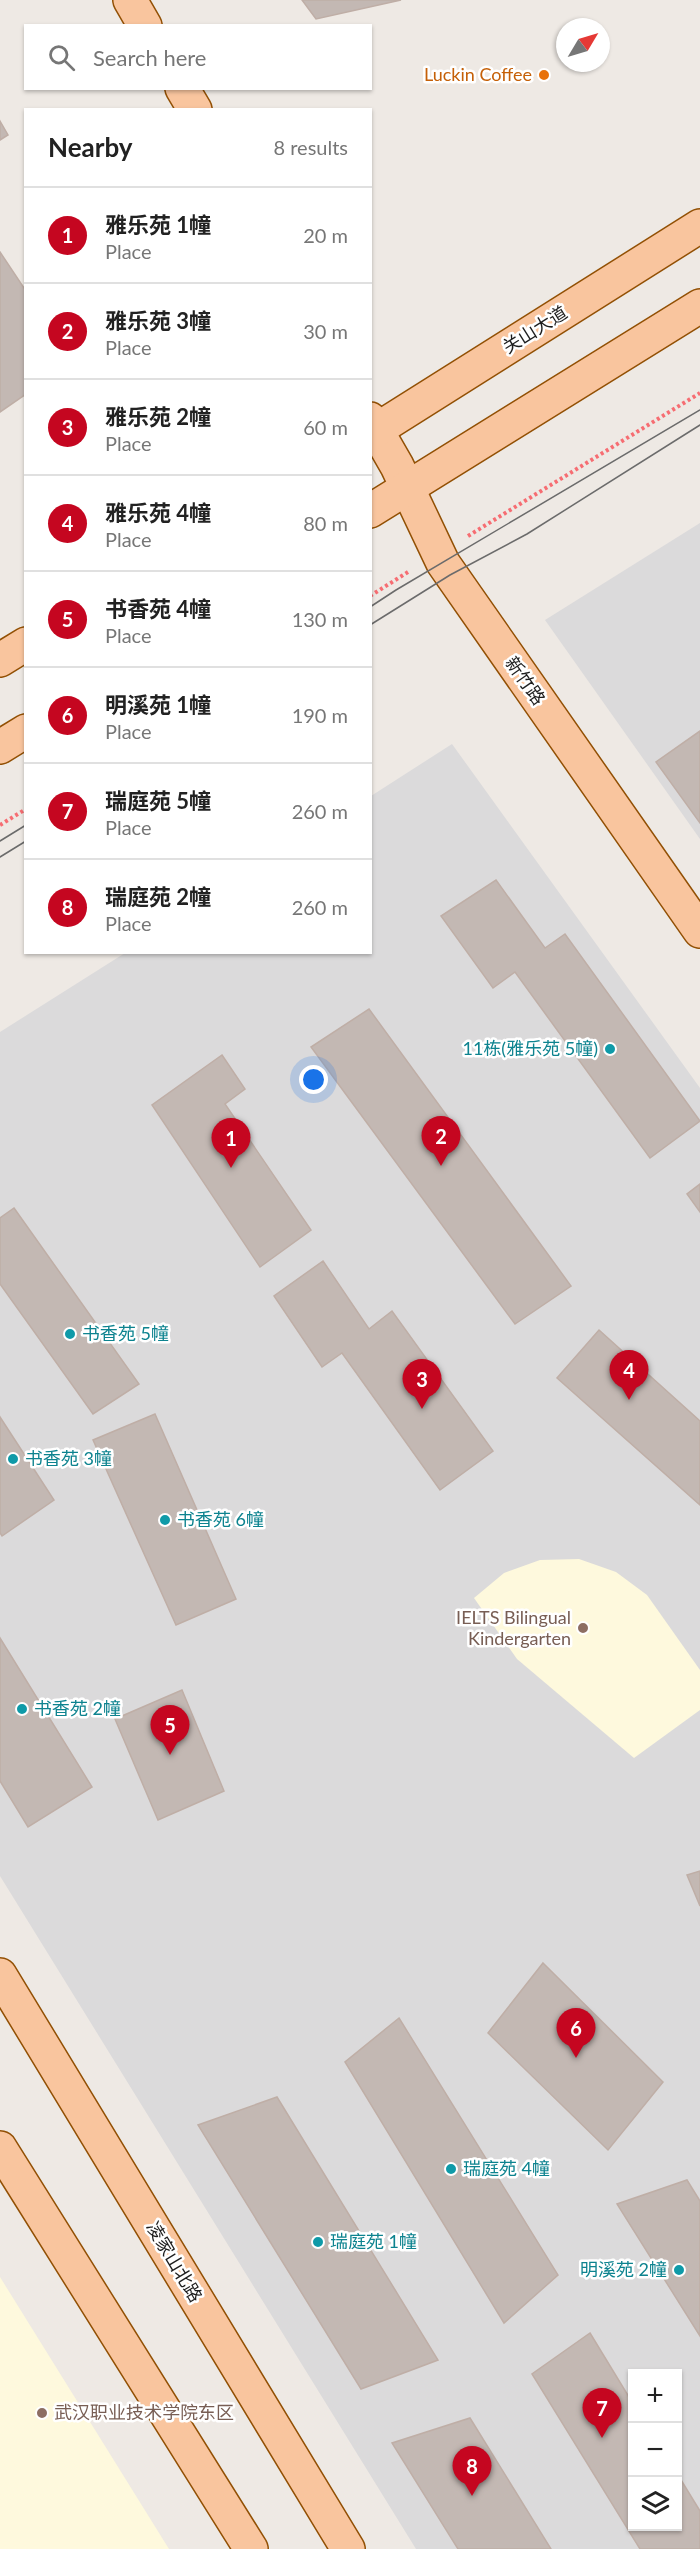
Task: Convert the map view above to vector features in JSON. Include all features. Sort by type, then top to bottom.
[{"type":"main road","points":[[130,0],[144,24]]},
{"type":"main road","points":[[183,90],[194,108]]},
{"type":"main road","name":"关山大道","points":[[372,428],[700,226]]},
{"type":"main road","points":[[372,510],[700,306]]},
{"type":"main road","name":"新竹路","points":[[372,428],[407,487],[450,574],[700,931]]},
{"type":"main road","points":[[0,660],[24,645]]},
{"type":"main road","points":[[0,747],[24,732]]},
{"type":"main road","name":"凌家山北路","points":[[0,1975],[348,2549]]},
{"type":"main road","points":[[0,2148],[251,2549]]},
{"type":"path","points":[[372,595],[700,393]]},
{"type":"path","points":[[0,825],[24,810]]},
{"type":"shaded area","points":[[700,523],[700,839],[545,620]]},
{"type":"shaded area","points":[[452,744],[700,1088],[700,2549],[416,2549],[0,1876],[0,1032],[123,954],[372,954],[372,795]]},
{"type":"shaded area","name":"IELTS Bilingual Kindergarten","points":[[579,1559],[616,1572],[647,1595],[700,1670],[700,1710],[634,1758],[517,1659],[474,1598],[504,1573],[540,1560]]},
{"type":"shaded area","name":"武汉职业技术学院东区","points":[[0,2277],[169,2549],[0,2549]]},
{"type":"building","points":[[302,0],[401,0],[316,19]]},
{"type":"building","points":[[0,121],[8,135],[0,140]]},
{"type":"building","points":[[0,252],[24,288],[24,395],[0,412]]},
{"type":"building","points":[[700,731],[700,823],[656,762]]},
{"type":"building","name":"11栋(雅乐苑 5幢)","points":[[496,880],[545,948],[565,934],[700,1121],[650,1158],[515,972],[493,988],[441,916]]},
{"type":"building","points":[[369,1009],[571,1286],[515,1324],[311,1047]]},
{"type":"building","points":[[222,1055],[245,1089],[225,1104],[311,1230],[260,1267],[152,1105]]},
{"type":"building","points":[[700,1184],[700,1212],[687,1194]]},
{"type":"building","name":"书香苑 5幢","points":[[14,1208],[139,1384],[93,1414],[0,1284],[0,1218]]},
{"type":"building","points":[[323,1261],[369,1329],[392,1311],[493,1451],[440,1490],[342,1353],[322,1367],[274,1296]]},
{"type":"building","points":[[599,1330],[700,1421],[700,1505],[557,1378]]},
{"type":"building","name":"书香苑 6幢","points":[[155,1414],[236,1599],[176,1625],[93,1440]]},
{"type":"building","name":"书香苑 3幢","points":[[0,1417],[54,1500],[2,1536],[0,1533]]},
{"type":"building","name":"书香苑 2幢","points":[[0,1638],[92,1787],[28,1827],[0,1781]]},
{"type":"building","points":[[182,1690],[224,1791],[158,1820],[115,1719]]},
{"type":"building","points":[[700,1871],[700,1906],[687,1875]]},
{"type":"building","points":[[543,1963],[663,2082],[608,2150],[488,2033]]},
{"type":"building","name":"瑞庭苑 4幢","points":[[399,2018],[558,2275],[504,2323],[345,2062]]},
{"type":"building","name":"瑞庭苑 1幢","points":[[277,2097],[438,2360],[361,2389],[198,2125]]},
{"type":"building","name":"明溪苑 2幢","points":[[687,2180],[700,2201],[700,2336],[617,2204]]},
{"type":"building","points":[[590,2333],[628,2395],[628,2530],[532,2374]]},
{"type":"building","points":[[470,2418],[551,2549],[458,2549],[392,2443]]},
{"type":"building","points":[[682,2482],[700,2511],[700,2549],[640,2549],[629,2531],[682,2531]]},
{"type":"tram line","points":[[372,606],[700,410]]},
{"type":"tram line","points":[[372,624],[450,575],[527,534],[700,425]]},
{"type":"tram line","points":[[0,841],[24,826]]},
{"type":"tram line","points":[[0,857],[24,842]]},
{"type":"place","name":"Luckin Coffee","points":[[544,75]]},
{"type":"place","name":"11栋(雅乐苑 5幢)","points":[[610,1049]]},
{"type":"place","name":"雅乐苑 3幢","points":[[441,1166]]},
{"type":"place","name":"雅乐苑 1幢","points":[[231,1168]]},
{"type":"place","name":"书香苑 5幢","points":[[70,1334]]},
{"type":"place","name":"雅乐苑 4幢","points":[[629,1400]]},
{"type":"place","name":"雅乐苑 2幢","points":[[422,1409]]},
{"type":"place","name":"书香苑 3幢","points":[[13,1459]]},
{"type":"place","name":"书香苑 6幢","points":[[165,1520]]},
{"type":"place","name":"IELTS Bilingual Kindergarten","points":[[583,1628]]},
{"type":"place","name":"书香苑 2幢","points":[[22,1709]]},
{"type":"place","name":"书香苑 4幢","points":[[170,1755]]},
{"type":"place","name":"明溪苑 1幢","points":[[576,2058]]},
{"type":"place","name":"瑞庭苑 4幢","points":[[451,2169]]},
{"type":"place","name":"瑞庭苑 1幢","points":[[318,2242]]},
{"type":"place","name":"明溪苑 2幢","points":[[679,2270]]},
{"type":"place","name":"武汉职业技术学院东区","points":[[42,2413]]},
{"type":"place","name":"瑞庭苑 5幢","points":[[602,2438]]},
{"type":"place","name":"瑞庭苑 2幢","points":[[472,2496]]}]
